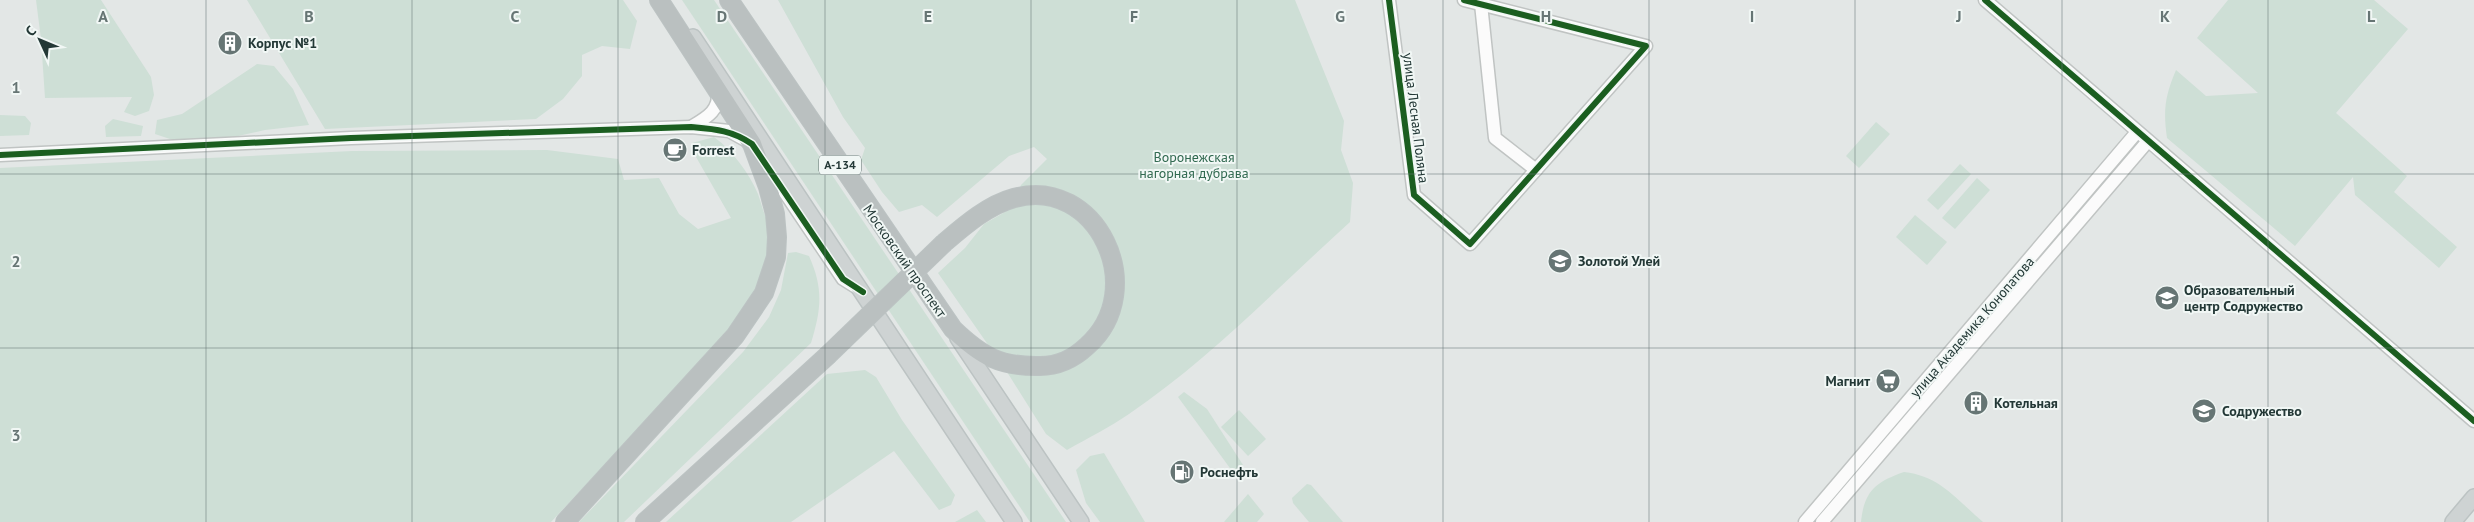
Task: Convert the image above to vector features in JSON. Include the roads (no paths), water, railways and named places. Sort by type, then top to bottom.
[{"type":"highway","points":[[566,522],[715,360],[751,315],[764,293],[776,257],[776,214],[768,186],[752,144],[659,0]]},
{"type":"highway","name":"Московский проспект","points":[[729,0],[952,329]]},
{"type":"highway","points":[[645,522],[827,356],[944,243],[965,226],[1000,204],[1014,198],[1040,196],[1070,205],[1093,224],[1108,246],[1116,273],[1113,303],[1101,330],[1084,349],[1064,362],[1040,366],[1004,364],[981,354],[952,329]]},
{"type":"main road","points":[[668,0],[1014,522]]},
{"type":"main road","name":"Московский проспект","points":[[952,329],[1081,522]]},
{"type":"main road","points":[[2453,522],[2474,497]]},
{"type":"street","name":"улица Лесная Поляна","points":[[1389,0],[1414,195],[1470,244],[1536,170]]},
{"type":"street","points":[[1464,0],[1481,4],[1646,46],[1536,170],[1495,138],[1481,4]]},
{"type":"street","points":[[1985,0],[2474,421]]},
{"type":"street","points":[[691,127],[718,105],[718,91]]},
{"type":"street","points":[[0,155],[335,139],[691,127],[729,131],[752,144],[843,279],[863,292]]},
{"type":"street","name":"улица Академика Конопатова","points":[[1805,522],[2137,132]]},
{"type":"street","name":"улица Академика Конопатова","points":[[1822,522],[2148,141]]},
{"type":"place","name":"Корпус №1","points":[[230,43]]},
{"type":"place","name":"Forrest","points":[[675,150]]},
{"type":"place","name":"Золотой Улей","points":[[1560,261]]},
{"type":"place","name":"Образовательный центр Содружество","points":[[2167,298]]},
{"type":"place","name":"Магнит","points":[[1888,381]]},
{"type":"place","name":"Котельная","points":[[1976,403]]},
{"type":"place","name":"Содружество","points":[[2204,411]]},
{"type":"place","name":"Роснефть","points":[[1182,472]]},
{"type":"park label","name":"Воронежская нагорная дубрава","points":[[1194,166]]}]
